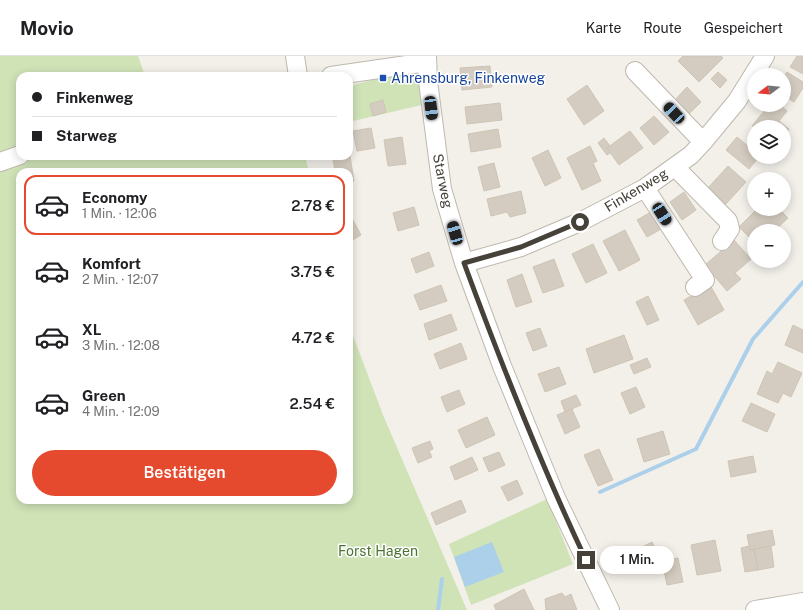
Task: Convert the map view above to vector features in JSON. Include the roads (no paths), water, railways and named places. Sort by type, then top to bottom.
[{"type":"street","points":[[295,56],[297,72]]},
{"type":"street","name":"Finkenweg","points":[[464,263],[521,247],[580,222],[645,188],[691,155],[703,142],[737,101],[765,56]]},
{"type":"street","points":[[353,72],[427,59]]},
{"type":"street","name":"Starweg","points":[[427,59],[442,189],[464,263],[502,366],[556,498],[610,610]]},
{"type":"street","points":[[635,71],[703,142]]},
{"type":"street","points":[[0,162],[16,156]]},
{"type":"street","points":[[674,166],[728,221],[730,229],[722,241]]},
{"type":"street","points":[[645,188],[705,280],[695,286]]},
{"type":"street","points":[[755,610],[803,602]]},
{"type":"water","points":[[492,542],[504,572],[465,587],[454,557]]},
{"type":"waterway","points":[[600,492],[696,449],[753,339],[803,282]]},
{"type":"waterway","points":[[438,610],[442,579]]},
{"type":"place","name":"Ahrensburg, Finkenweg","points":[[383,78]]},
{"type":"park label","name":"Forst Hagen","points":[[378,551]]}]
